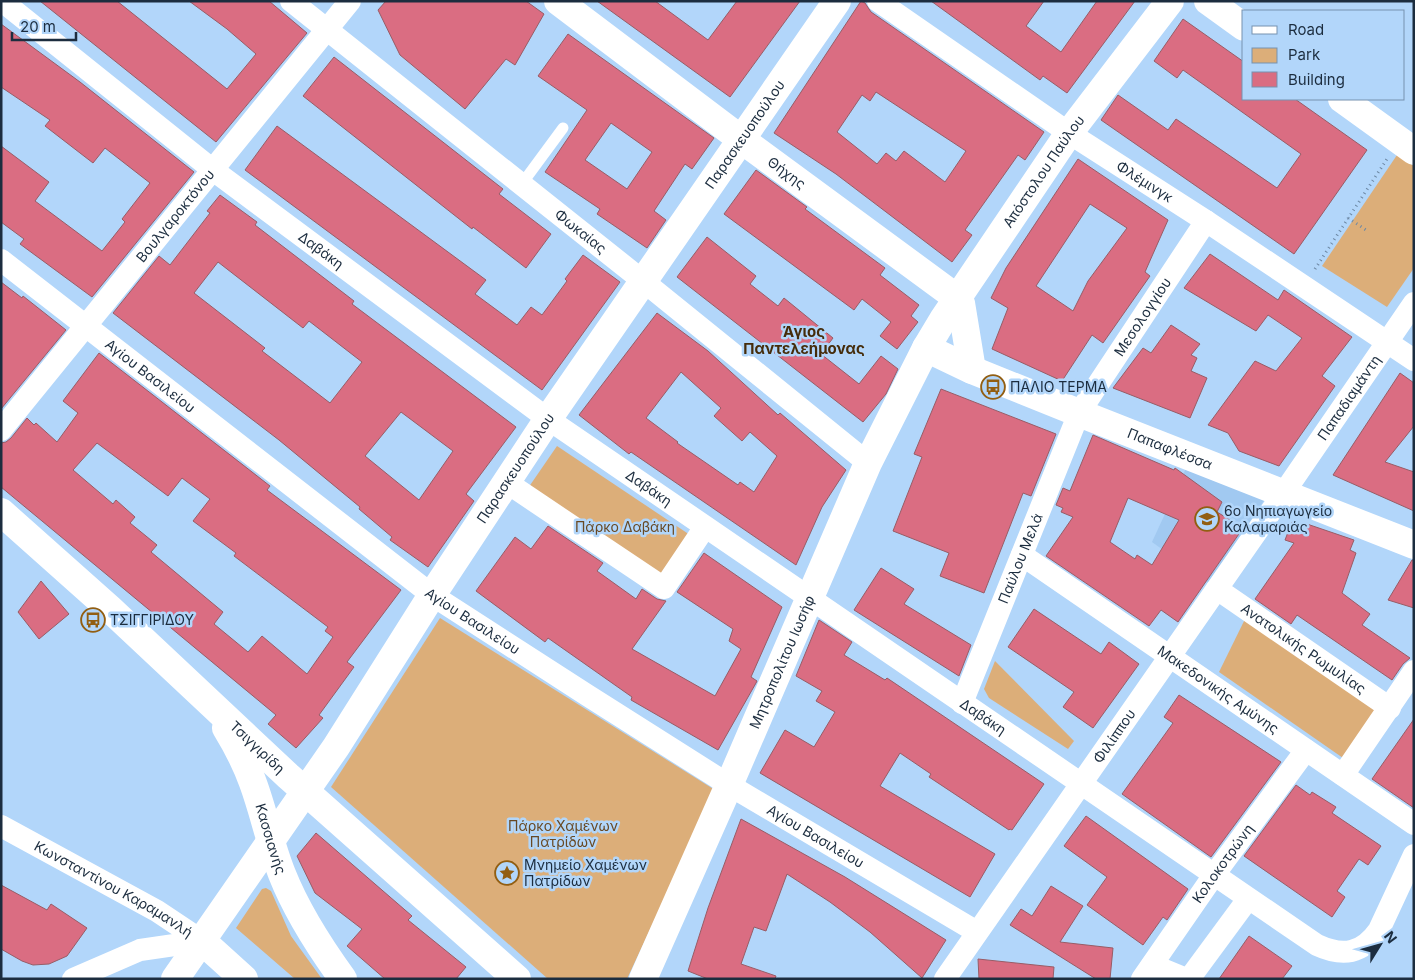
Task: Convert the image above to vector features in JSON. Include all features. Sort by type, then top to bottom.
[{"type":"street","name":"Δαβάκη","points":[[2,1],[214,170],[548,419],[1317,945],[1346,953],[1362,947],[1373,939],[1414,855]]},
{"type":"street","name":"Φωκαίας","points":[[291,1],[868,463]]},
{"type":"street","name":"Βουλγαροκτόνου","points":[[1,430],[350,1]]},
{"type":"street","name":"Θήχης","points":[[558,1],[742,140],[957,298]]},
{"type":"street","name":"Παρασκευοπούλου","points":[[175,979],[336,747],[432,595],[548,419],[837,1]]},
{"type":"street","name":"Φλέμινγκ","points":[[878,1],[1069,133],[1206,221],[1414,360]]},
{"type":"street","name":"Απόστολου Παύλου","points":[[926,348],[957,298],[1069,133],[1170,1]]},
{"type":"street","points":[[1208,1],[1242,26]]},
{"type":"street","points":[[1343,100],[1407,146]]},
{"type":"street","name":"Μεσολογγίου","points":[[1079,413],[1206,221]]},
{"type":"street","name":"Αγίου Βασιλείου","points":[[1,260],[432,595],[586,696],[729,785],[977,932]]},
{"type":"street","points":[[957,298],[961,303],[972,370]]},
{"type":"street","name":"Παπαδιαμάντη","points":[[1283,494],[1414,303]]},
{"type":"street","name":"Παπαφλέσσα","points":[[926,348],[972,370],[1414,545]]},
{"type":"street","name":"Μητροπολίτου Ιωσήφ","points":[[643,979],[868,463],[926,348]]},
{"type":"street","name":"Παύλου Μελά","points":[[962,703],[1079,413]]},
{"type":"street","points":[[506,482],[664,588],[705,527]]},
{"type":"street","name":"Φιλίππου","points":[[945,979],[1283,494]]},
{"type":"street","name":"Τσιγγιρίδη","points":[[1,512],[110,609],[306,791],[517,979]]},
{"type":"street","name":"Μακεδονικής Αμύνης","points":[[1022,555],[1414,824]]},
{"type":"street","name":"Ανατολικής Ρωμυλίας","points":[[1217,589],[1390,708]]},
{"type":"street","points":[[1343,775],[1414,671]]},
{"type":"street","name":"Κασσιανής","points":[[204,697],[224,725],[242,756],[254,784],[282,873],[298,908],[316,940],[343,979]]},
{"type":"street","name":"Κολοκοτρώνη","points":[[1147,972],[1214,875],[1306,750]]},
{"type":"street","name":"Κωνσταντίνου Καραμανλή","points":[[1,826],[157,911],[202,941],[244,979]]},
{"type":"street","points":[[1147,972],[1188,979],[1248,899]]},
{"type":"street","points":[[73,979],[140,950],[202,941],[200,979]]},
{"type":"lane","points":[[521,184],[563,128]]},
{"type":"path","points":[[1304,286],[1348,218],[1407,146]]},
{"type":"path","points":[[1348,218],[1366,230]]},
{"type":"shaded area","name":"6ο Νηπιαγωγείο Καλαμαριάς","points":[[1188,464],[1267,496],[1209,583],[1152,542]]},
{"type":"green space","points":[[1397,155],[1414,166],[1414,268],[1387,307],[1322,266]]},
{"type":"green space","name":"Πάρκο Δαβάκη","points":[[557,446],[696,539],[664,588],[524,494]]},
{"type":"green space","points":[[1247,615],[1380,707],[1343,758],[1219,672]]},
{"type":"green space","name":"Πάρκο Χαμένων Πατρίδων","points":[[440,618],[715,790],[627,979],[548,979],[331,787]]},
{"type":"green space","points":[[995,661],[1074,741],[1068,749],[989,698],[984,689]]},
{"type":"green space","points":[[266,888],[271,891],[291,936],[322,979],[295,979],[236,928],[262,889]]},
{"type":"building","points":[[40,1],[117,1],[227,89],[256,54],[227,29],[189,1],[269,1],[307,33],[216,142]]},
{"type":"building","points":[[386,1],[526,1],[544,14],[515,65],[506,59],[465,109],[400,55],[378,10]]},
{"type":"building","points":[[597,1],[655,1],[708,40],[737,1],[800,1],[730,97]]},
{"type":"building","points":[[861,1],[865,3],[871,12],[1044,132],[1025,160],[1018,155],[965,230],[972,235],[952,262],[836,174],[774,133]],"holes":[[[876,92],[966,151],[945,182],[904,151],[896,161],[886,153],[877,164],[837,132],[862,95],[870,101]]]},
{"type":"building","points":[[931,1],[1044,1],[1026,26],[1061,52],[1097,1],[1135,1],[1067,93],[1043,76],[1040,80]]},
{"type":"building","points":[[1183,19],[1242,61],[1242,100],[1296,100],[1367,150],[1294,254],[1101,120],[1118,95],[1168,130],[1176,119],[1277,188],[1301,154],[1183,70],[1177,78],[1154,61]]},
{"type":"building","points":[[1,24],[80,82],[194,172],[92,297],[20,244],[24,239],[1,222],[1,146],[49,182],[35,201],[102,251],[125,222],[122,219],[150,183],[105,148],[93,163],[45,126],[50,120],[1,87]]},
{"type":"building","points":[[568,34],[714,138],[692,169],[685,164],[654,211],[666,220],[647,248],[597,214],[600,209],[545,172],[587,110],[538,76]],"holes":[[[611,123],[652,152],[627,189],[585,160]]]},
{"type":"building","points":[[334,57],[503,189],[499,194],[551,234],[526,268],[473,227],[472,229],[303,96]]},
{"type":"building","points":[[277,126],[486,280],[475,294],[517,325],[531,307],[542,315],[583,255],[620,282],[542,390],[245,170]]},
{"type":"building","points":[[1078,159],[1168,220],[1145,272],[1150,276],[1103,343],[1092,335],[1062,381],[992,349],[1008,308],[991,298],[1006,268]],"holes":[[[1090,204],[1127,228],[1088,281],[1073,311],[1036,286]]]},
{"type":"building","points":[[756,170],[885,268],[880,275],[919,305],[911,316],[918,322],[897,349],[880,336],[891,322],[862,299],[854,310],[724,214]]},
{"type":"building","points":[[220,195],[257,222],[255,225],[354,301],[352,304],[516,427],[466,494],[474,501],[428,567],[390,540],[392,537],[359,509],[360,507],[279,440],[113,313],[159,256],[170,265],[210,213],[207,211]],"holes":[[[218,262],[303,328],[309,321],[362,362],[330,403],[262,351],[265,348],[194,293]],[[401,412],[453,451],[419,500],[365,456]]]},
{"type":"building","points":[[707,237],[756,276],[750,284],[778,306],[784,298],[833,338],[821,354],[859,384],[881,356],[898,369],[886,394],[863,422],[677,277]]},
{"type":"building","points":[[1210,254],[1278,300],[1284,290],[1352,337],[1322,376],[1335,386],[1279,466],[1239,451],[1228,433],[1208,425],[1255,361],[1276,371],[1302,338],[1268,315],[1256,331],[1184,288]]},
{"type":"building","points":[[1,282],[22,298],[23,296],[66,330],[1,409]]},
{"type":"building","points":[[657,313],[708,351],[778,415],[780,413],[846,470],[822,507],[796,565],[631,452],[629,454],[579,415]],"holes":[[[681,372],[721,408],[714,416],[742,441],[750,432],[777,456],[754,492],[740,482],[738,485],[677,443],[646,418]]]},
{"type":"building","points":[[1171,325],[1200,344],[1191,355],[1197,358],[1191,371],[1207,378],[1190,418],[1113,388],[1143,348],[1151,353]]},
{"type":"building","points":[[99,353],[270,486],[267,490],[401,590],[347,662],[354,667],[319,715],[323,718],[296,748],[268,724],[276,715],[1,487],[1,443],[11,438],[27,418],[34,425],[36,423],[57,442],[78,413],[63,401]],"holes":[[[97,443],[168,496],[182,478],[210,499],[193,521],[236,553],[234,556],[328,627],[325,631],[333,637],[307,674],[262,636],[248,652],[214,624],[223,612],[151,552],[157,545],[130,523],[135,517],[116,500],[113,504],[73,470]]]},
{"type":"building","points":[[1400,373],[1414,383],[1414,426],[1385,462],[1414,472],[1414,511],[1333,475]]},
{"type":"building","points":[[941,389],[1056,434],[1031,496],[1023,493],[984,593],[940,576],[949,553],[893,531],[922,457],[914,454]]},
{"type":"building","points":[[1093,435],[1174,470],[1175,468],[1222,502],[1217,512],[1243,528],[1178,622],[1161,610],[1149,626],[1046,556],[1073,517],[1061,512],[1063,508],[1056,505],[1063,488],[1070,491]],"holes":[[[1128,498],[1179,520],[1152,565],[1137,555],[1135,559],[1110,542]]]},
{"type":"building","points":[[1292,522],[1306,527],[1307,524],[1354,540],[1350,550],[1356,553],[1342,593],[1370,614],[1362,625],[1410,658],[1403,664],[1392,680],[1297,615],[1291,624],[1255,599],[1294,543],[1285,540]]},
{"type":"building","points":[[548,526],[603,563],[597,571],[636,599],[642,589],[657,599],[666,601],[632,649],[715,696],[741,649],[729,641],[733,629],[677,592],[704,553],[782,607],[751,677],[757,681],[718,750],[631,700],[632,697],[548,638],[545,642],[476,591],[515,537],[531,549]]},
{"type":"building","points":[[1412,560],[1414,560],[1414,608],[1388,600]]},
{"type":"building","points":[[881,568],[914,589],[904,604],[971,645],[959,676],[854,610]]},
{"type":"building","points":[[41,581],[69,614],[39,639],[18,612]]},
{"type":"building","points":[[1034,609],[1101,654],[1109,642],[1139,664],[1093,728],[1063,707],[1074,692],[1008,647]]},
{"type":"building","points":[[819,620],[852,642],[844,655],[885,680],[887,678],[1044,784],[1012,830],[1009,830],[929,777],[931,774],[900,753],[880,786],[995,854],[970,897],[760,773],[785,730],[814,747],[835,712],[816,701],[822,691],[796,676]]},
{"type":"building","points":[[1179,695],[1281,762],[1211,857],[1122,794],[1173,723],[1164,717]]},
{"type":"building","points":[[1414,719],[1414,808],[1372,779]]},
{"type":"building","points":[[1296,785],[1310,795],[1312,792],[1336,807],[1332,813],[1381,846],[1368,865],[1359,859],[1337,891],[1345,897],[1332,917],[1244,856]]},
{"type":"building","points":[[1086,816],[1188,889],[1167,920],[1163,917],[1143,945],[1087,905],[1107,877],[1064,846]]},
{"type":"building","points":[[741,819],[845,877],[946,940],[922,978],[870,932],[830,902],[787,874],[766,931],[754,927],[741,964],[776,976],[775,979],[708,979],[688,971],[708,908]]},
{"type":"building","points":[[316,833],[412,916],[408,920],[466,967],[456,979],[385,979],[347,946],[362,929],[315,893],[297,856]]},
{"type":"building","points":[[1,885],[47,910],[51,904],[87,928],[67,956],[49,964],[33,965],[1,949]]},
{"type":"building","points":[[1051,886],[1083,906],[1060,942],[1113,948],[1110,979],[1096,979],[1010,925],[1021,909],[1032,916]]},
{"type":"building","points":[[1249,936],[1292,966],[1282,979],[1219,979]]},
{"type":"building","points":[[978,959],[1054,967],[1053,979],[979,979]]},
{"type":"place","name":"ΠΑΛΙΟ ΤΕΡΜΑ","points":[[993,387]]},
{"type":"place","name":"6ο Νηπιαγωγείο Καλαμαριάς","points":[[1207,519]]},
{"type":"place","name":"ΤΣΙΓΓΙΡΙΔΟΥ","points":[[93,620]]},
{"type":"place","name":"Μνημείο Χαμένων Πατρίδων","points":[[507,873]]},
{"type":"district","name":"Άγιος Παντελεήμονας","points":[[804,340]]}]
